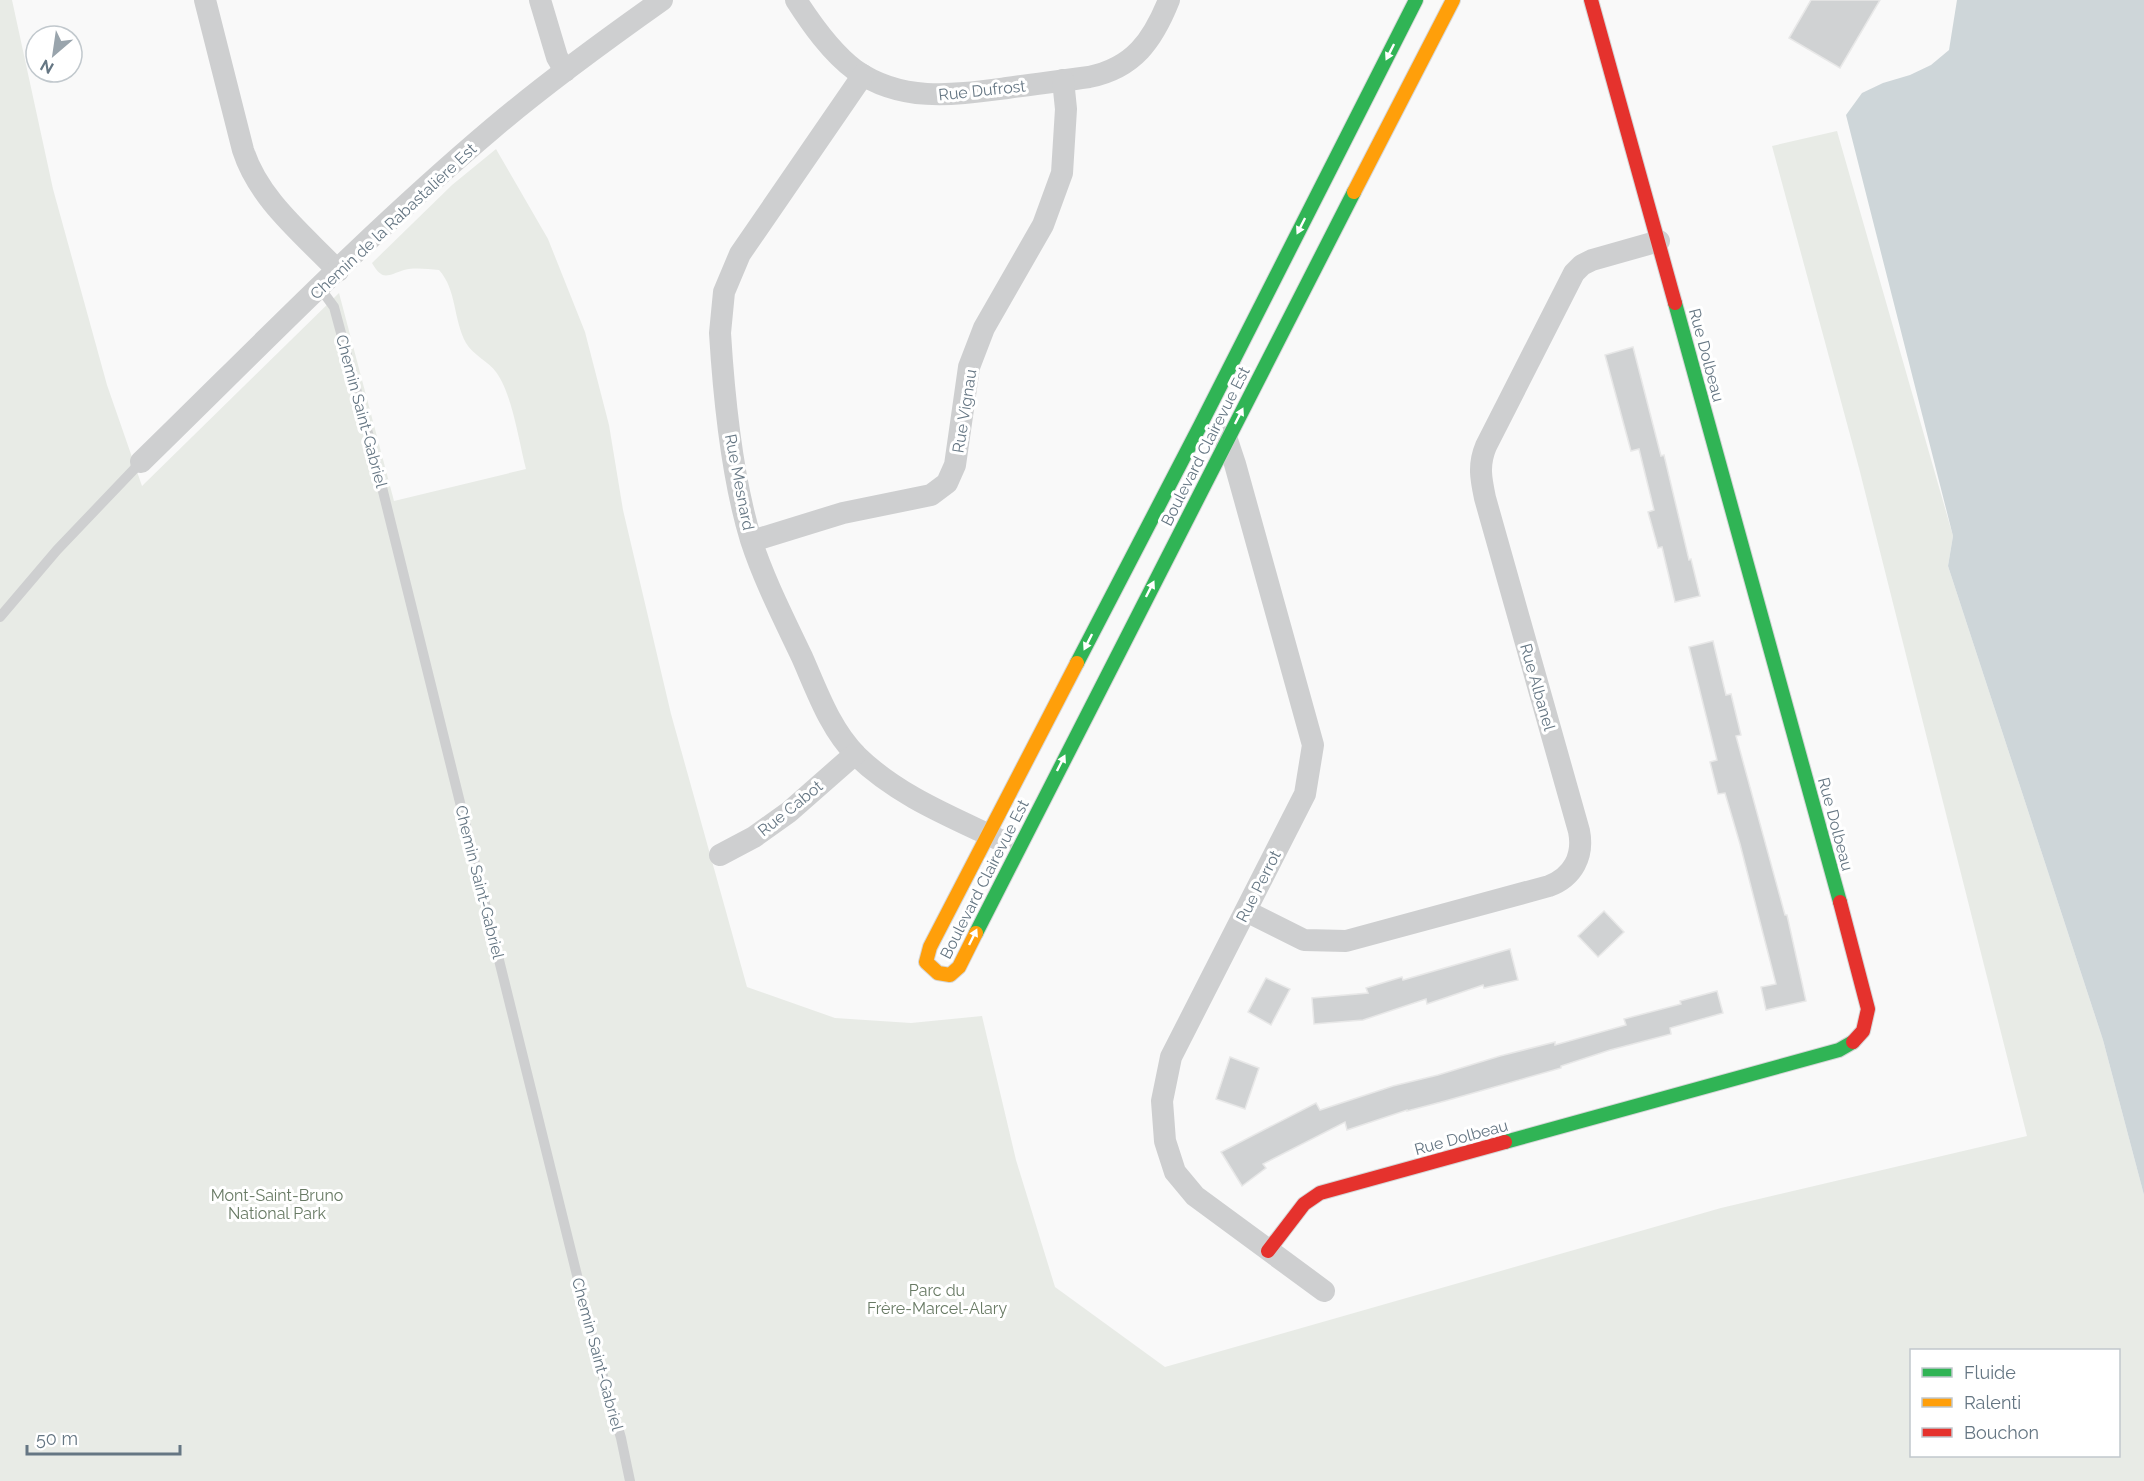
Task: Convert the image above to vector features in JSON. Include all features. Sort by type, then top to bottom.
[{"type":"street","points":[[205,0],[243,150],[251,172],[271,202],[338,271]]},
{"type":"street","points":[[540,0],[557,57],[565,71]]},
{"type":"street","name":"Chemin de la Rabastalière Est","points":[[141,462],[320,288],[492,129],[565,71],[662,0]]},
{"type":"street","name":"Rue Dufrost","points":[[796,0],[829,45],[846,63],[863,75],[890,88],[927,95],[963,94],[1099,75],[1127,62],[1149,41],[1169,0]]},
{"type":"street","name":"Boulevard Clairevue Est","points":[[1416,0],[1200,426],[927,955],[928,965],[938,973],[950,975],[956,971],[1448,2]]},
{"type":"street","name":"Rue Dolbeau","points":[[1268,1251],[1304,1204],[1326,1191],[1839,1050],[1852,1044],[1865,1028],[1869,1015],[1592,0]]},
{"type":"street","name":"Rue Mesnard","points":[[863,75],[743,248],[724,292],[720,319],[721,351],[740,499],[765,575],[826,712],[855,754],[893,785],[1017,849]]},
{"type":"street","name":"Rue Vignau","points":[[752,541],[843,513],[931,495],[947,483],[955,465],[969,367],[984,328],[1043,225],[1062,173],[1066,109],[1064,80]]},
{"type":"street","name":"Rue Albanel","points":[[1246,911],[1305,940],[1346,941],[1549,886],[1561,881],[1575,866],[1581,847],[1579,831],[1485,498],[1480,478],[1481,462],[1486,446],[1574,273],[1582,265],[1592,260],[1659,241]]},
{"type":"street","points":[[1200,426],[1227,440]]},
{"type":"street","name":"Rue Perrot","points":[[1227,440],[1313,745],[1305,794],[1171,1057],[1162,1101],[1165,1141],[1175,1172],[1195,1196],[1324,1291]]},
{"type":"street","name":"Rue Cabot","points":[[720,855],[754,837],[789,812],[855,754]]},
{"type":"lane","name":"Chemin Saint-Gabriel","points":[[320,288],[334,307],[376,463],[630,1481]]},
{"type":"lane","points":[[0,617],[57,550],[141,462]]},
{"type":"green space","points":[[0,0],[12,0],[24,55],[24,84],[30,84],[53,189],[107,385],[142,486],[339,293],[394,501],[526,469],[511,405],[502,381],[493,368],[466,343],[445,278],[439,270],[421,268],[404,270],[386,276],[379,273],[372,263],[452,185],[496,149],[548,239],[585,332],[609,425],[623,510],[671,714],[747,987],[835,1018],[911,1023],[982,1016],[1016,1160],[1055,1287],[1165,1367],[1721,1208],[2027,1136],[1859,468],[1772,146],[1837,131],[1953,536],[1948,566],[2103,1040],[2144,1195],[2144,1481],[0,1481]]},
{"type":"shaded area","points":[[1957,0],[2144,0],[2144,1195],[2103,1040],[1948,566],[1953,536],[1846,115],[1862,93],[1931,65],[1949,50]]},
{"type":"building","points":[[1811,0],[1880,0],[1840,68],[1789,38]]},
{"type":"building","points":[[1633,347],[1661,456],[1664,455],[1700,596],[1675,602],[1662,547],[1658,548],[1648,512],[1654,510],[1639,449],[1631,451],[1605,355]]},
{"type":"building","points":[[1713,641],[1726,695],[1731,694],[1741,735],[1736,736],[1785,915],[1787,915],[1806,1001],[1766,1010],[1761,987],[1776,984],[1725,793],[1718,794],[1710,762],[1717,760],[1689,647]]},
{"type":"building","points":[[1604,911],[1624,932],[1598,957],[1578,936]]},
{"type":"building","points":[[1510,949],[1518,980],[1484,988],[1483,985],[1427,1004],[1426,999],[1363,1020],[1314,1024],[1312,998],[1368,993],[1366,988],[1402,977],[1403,980]]},
{"type":"building","points":[[1266,978],[1290,989],[1271,1025],[1248,1012]]},
{"type":"building","points":[[1717,991],[1723,1013],[1670,1028],[1671,1034],[1610,1050],[1561,1066],[1561,1068],[1407,1110],[1347,1130],[1345,1122],[1263,1164],[1266,1168],[1242,1186],[1221,1152],[1316,1103],[1320,1110],[1393,1086],[1500,1056],[1555,1042],[1555,1045],[1626,1025],[1624,1019],[1681,1004],[1680,1001]]},
{"type":"building","points":[[1230,1057],[1259,1068],[1245,1109],[1216,1099]]},
{"type":"traffic: fast","points":[[1077,663],[1416,0]]},
{"type":"traffic: fast","points":[[976,933],[1354,192]]},
{"type":"traffic: fast","points":[[1675,303],[1840,902]]},
{"type":"traffic: fast","points":[[1505,1142],[1839,1050],[1853,1042]]},
{"type":"traffic: slow","points":[[1354,192],[1453,0]]},
{"type":"traffic: slow","points":[[976,933],[959,967],[950,975],[938,973],[926,962],[930,947],[1077,663]]},
{"type":"traffic: jam","points":[[1591,0],[1675,303]]},
{"type":"traffic: jam","points":[[1840,902],[1868,1009],[1863,1031],[1853,1042]]},
{"type":"traffic: jam","points":[[1268,1251],[1304,1204],[1320,1193],[1505,1142]]},
{"type":"park label","name":"Mont-Saint-Bruno National Park","points":[[277,1204]]},
{"type":"park label","name":"Parc du Frère-Marcel-Alary","points":[[937,1299]]}]
